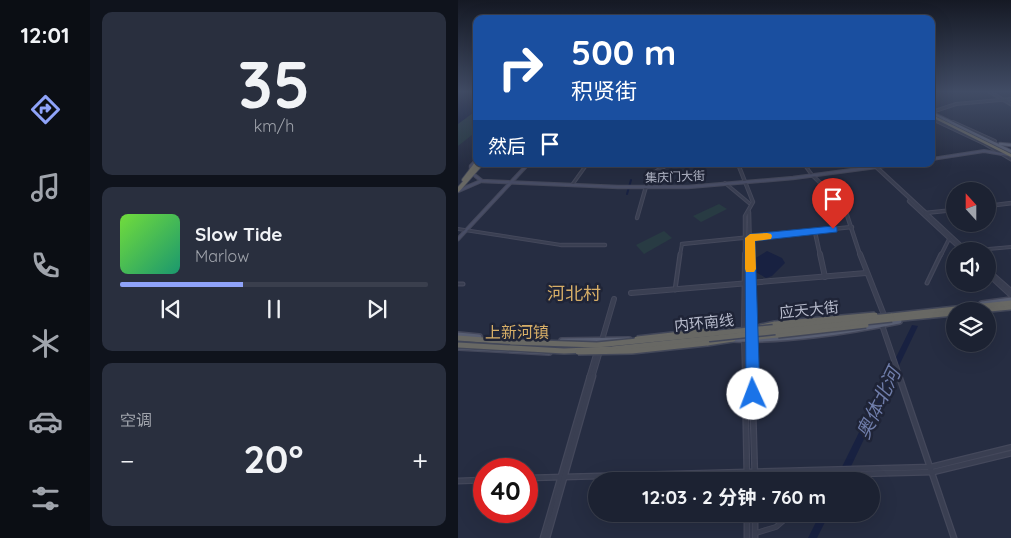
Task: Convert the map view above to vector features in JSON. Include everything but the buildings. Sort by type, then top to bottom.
[{"type":"highway","points":[[937,117],[979,137],[1011,155]]},
{"type":"highway","points":[[979,137],[995,142]]},
{"type":"highway","points":[[979,137],[988,145]]},
{"type":"highway","points":[[458,191],[477,167]]},
{"type":"highway","points":[[458,186],[472,173]]},
{"type":"highway","name":"内环南线","points":[[458,346],[564,351],[612,349],[893,319],[1012,302]]},
{"type":"highway","points":[[996,309],[1012,308]]},
{"type":"highway","points":[[754,328],[860,315],[893,319]]},
{"type":"highway","points":[[751,338],[856,327],[893,319]]},
{"type":"highway","name":"内环南线","points":[[458,336],[543,344],[597,345],[893,319]]},
{"type":"highway","points":[[566,344],[613,342],[708,331],[736,330]]},
{"type":"highway","points":[[564,351],[588,353],[632,351],[733,339]]},
{"type":"main road","points":[[936,117],[1011,155]]},
{"type":"main road","points":[[937,117],[995,142],[1012,145]]},
{"type":"main road","points":[[995,142],[1011,155]]},
{"type":"main road","points":[[983,150],[988,145]]},
{"type":"main road","points":[[935,158],[983,150],[1011,155]]},
{"type":"main road","points":[[473,163],[470,166],[472,173],[476,180],[482,181]]},
{"type":"main road","points":[[458,239],[525,167]]},
{"type":"main road","name":"集庆门大街","points":[[482,181],[645,187],[745,182],[860,167]]},
{"type":"main road","points":[[458,191],[482,181]]},
{"type":"main road","name":"应天大街","points":[[458,336],[547,342],[648,339],[1012,302]]},
{"type":"main road","points":[[996,311],[1012,308]]},
{"type":"main road","name":"应天大街","points":[[751,338],[762,335],[893,319],[946,315]]},
{"type":"main road","name":"应天大街","points":[[458,346],[536,352],[598,352],[744,338],[762,340],[882,325],[893,319]]},
{"type":"street","points":[[944,117],[995,142]]},
{"type":"street","points":[[988,145],[1000,152],[1011,155]]},
{"type":"street","points":[[572,185],[585,167]]},
{"type":"street","points":[[637,218],[645,187],[652,172],[662,167]]},
{"type":"street","points":[[739,167],[753,202],[745,216],[744,338],[747,472]]},
{"type":"street","points":[[806,167],[841,203],[852,227],[866,273],[884,315]]},
{"type":"street","points":[[876,167],[953,242]]},
{"type":"street","points":[[725,183],[749,203]]},
{"type":"street","points":[[996,205],[1012,203]]},
{"type":"street","points":[[749,211],[754,328],[751,338],[755,471],[831,469],[858,472],[932,469],[1012,454]]},
{"type":"street","points":[[923,213],[946,211]]},
{"type":"street","points":[[923,213],[955,242]]},
{"type":"street","points":[[675,290],[682,244],[852,227]]},
{"type":"street","points":[[458,228],[561,245],[605,245]]},
{"type":"street","points":[[815,232],[825,277]]},
{"type":"street","points":[[927,283],[949,239]]},
{"type":"street","points":[[996,248],[1012,247]]},
{"type":"street","points":[[631,293],[866,273]]},
{"type":"street","points":[[996,279],[1012,294]]},
{"type":"street","points":[[543,538],[614,299]]},
{"type":"street","points":[[882,325],[954,538]]},
{"type":"street","points":[[932,469],[1012,446]]},
{"type":"street","points":[[547,538],[562,477]]},
{"type":"street","points":[[538,478],[588,477]]},
{"type":"street","points":[[458,481],[473,480]]},
{"type":"street","points":[[747,522],[747,538]]},
{"type":"street","points":[[755,522],[755,536],[783,522]]},
{"type":"shaded area","points":[[462,117],[473,117],[473,134],[458,146],[458,120]]},
{"type":"shaded area","points":[[719,204],[727,209],[701,222],[693,216]]},
{"type":"shaded area","points":[[664,231],[672,238],[644,254],[636,245]]},
{"type":"water","points":[[458,117],[467,117],[458,124]]},
{"type":"water","points":[[767,251],[782,258],[785,263],[772,276],[766,278],[752,270],[751,261]]},
{"type":"water","name":"奥体北河","points":[[912,325],[918,326],[848,472],[839,472]]},
{"type":"water","points":[[816,522],[825,522],[817,538],[808,538]]},
{"type":"waterway","points":[[627,194],[631,180]]},
{"type":"slow traffic","points":[[750,269],[750,238],[767,236]]},
{"type":"district","name":"河北村","points":[[574,294]]},
{"type":"district","name":"上新河镇","points":[[517,332]]},
{"type":"route","points":[[753,394],[750,238],[833,229]]}]
